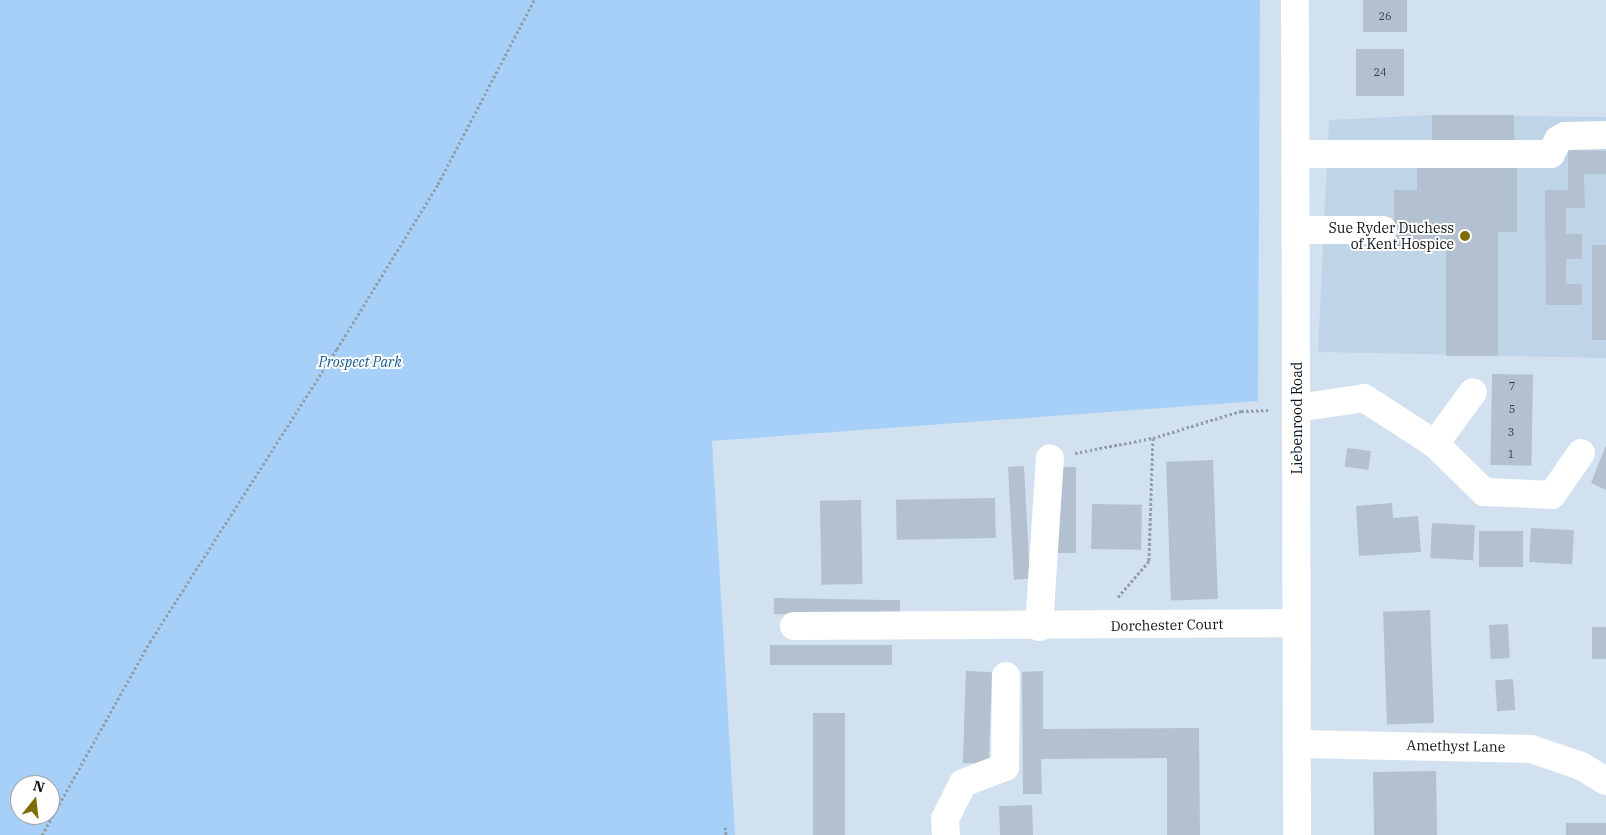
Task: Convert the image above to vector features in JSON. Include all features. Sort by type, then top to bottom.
[{"type":"street","name":"Liebenrood Road","points":[[1295,0],[1298,408],[1294,623],[1298,744],[1297,835]]},
{"type":"street","points":[[1296,154],[1551,154],[1558,140],[1565,136],[1606,135]]},
{"type":"street","points":[[1297,230],[1383,230]]},
{"type":"street","points":[[1435,444],[1473,392]]},
{"type":"street","points":[[1298,408],[1364,398],[1435,444],[1484,492],[1552,495],[1581,453]]},
{"type":"street","points":[[1039,627],[1050,458]]},
{"type":"street","name":"Dorchester Court","points":[[794,626],[1039,627],[1294,623]]},
{"type":"street","points":[[946,835],[945,819],[963,783],[1005,767],[1006,676]]},
{"type":"street","name":"Amethyst Lane","points":[[1298,744],[1531,749],[1581,766],[1606,781]]},
{"type":"path","points":[[42,835],[150,642],[337,349],[438,184],[534,0]]},
{"type":"path","points":[[1050,458],[1153,438],[1241,411],[1298,408]]},
{"type":"path","points":[[1119,625],[1118,594],[1149,562],[1153,438]]},
{"type":"path","points":[[725,827],[726,835]]},
{"type":"shaded area","name":"Sue Ryder Duchess of Kent Hospice","points":[[1432,115],[1606,117],[1606,358],[1318,352],[1329,120]]},
{"type":"green space","name":"Prospect Park","points":[[0,0],[1260,0],[1258,401],[712,441],[735,835],[0,835]]},
{"type":"building","points":[[1363,0],[1407,0],[1407,32],[1363,32]]},
{"type":"building","points":[[1356,49],[1404,49],[1404,96],[1356,96]]},
{"type":"building","points":[[1432,115],[1514,115],[1514,144],[1432,144]]},
{"type":"building","points":[[1568,150],[1606,151],[1606,174],[1584,174],[1585,208],[1566,208],[1566,234],[1582,234],[1582,259],[1566,259],[1566,284],[1582,284],[1582,305],[1546,305],[1545,190],[1568,190]]},
{"type":"building","points":[[1417,161],[1517,161],[1517,232],[1498,232],[1498,356],[1446,356],[1446,247],[1394,247],[1394,190],[1417,190]]},
{"type":"building","points":[[1592,245],[1606,245],[1606,340],[1592,340]]},
{"type":"building","points":[[1492,374],[1533,375],[1531,466],[1490,465]]},
{"type":"building","points":[[1606,445],[1606,490],[1591,483]]},
{"type":"building","points":[[1347,448],[1371,451],[1369,470],[1345,467]]},
{"type":"building","points":[[1213,460],[1218,599],[1171,601],[1166,462]]},
{"type":"building","points":[[1024,466],[1030,579],[1014,580],[1008,467]]},
{"type":"building","points":[[1057,467],[1076,467],[1076,553],[1057,553]]},
{"type":"building","points":[[995,498],[996,538],[897,540],[896,500]]},
{"type":"building","points":[[861,500],[862,584],[821,585],[820,501]]},
{"type":"building","points":[[1392,503],[1393,518],[1418,516],[1421,552],[1359,556],[1356,506]]},
{"type":"building","points":[[1092,504],[1142,505],[1141,550],[1091,549]]},
{"type":"building","points":[[1432,523],[1475,525],[1473,560],[1430,558]]},
{"type":"building","points":[[1531,528],[1574,530],[1572,564],[1529,562]]},
{"type":"building","points":[[1479,531],[1523,531],[1523,567],[1479,567]]},
{"type":"building","points":[[774,598],[900,600],[900,616],[774,614]]},
{"type":"building","points":[[1430,610],[1434,723],[1387,725],[1383,612]]},
{"type":"building","points":[[1508,624],[1510,658],[1491,659],[1489,625]]},
{"type":"building","points":[[1592,627],[1606,627],[1606,659],[1592,659]]},
{"type":"building","points":[[770,645],[892,645],[892,665],[770,665]]},
{"type":"building","points":[[966,671],[992,672],[989,764],[963,763]]},
{"type":"building","points":[[1043,671],[1043,729],[1199,728],[1200,835],[1167,835],[1167,758],[1041,759],[1042,794],[1023,794],[1022,672]]},
{"type":"building","points":[[1513,679],[1515,710],[1497,711],[1495,680]]},
{"type":"building","points":[[813,713],[845,713],[845,835],[813,835]]},
{"type":"building","points":[[1436,771],[1437,835],[1374,835],[1373,772]]},
{"type":"building","points":[[1032,805],[1033,835],[1000,835],[999,806]]},
{"type":"building","points":[[1566,823],[1606,823],[1606,835],[1566,835]]},
{"type":"place","name":"Sue Ryder Duchess of Kent Hospice","points":[[1465,236]]}]
